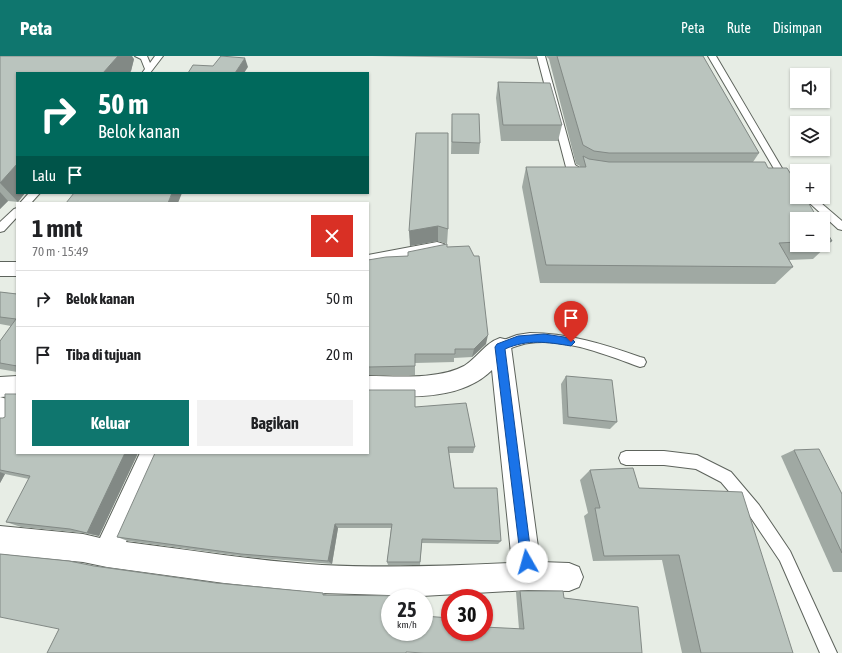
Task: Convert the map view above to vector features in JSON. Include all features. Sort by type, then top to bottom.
[{"type":"street","points":[[369,262],[438,249]]},
{"type":"street","points":[[0,270],[16,269]]},
{"type":"street","points":[[369,386],[414,386],[445,382],[471,374],[500,347]]},
{"type":"street","points":[[500,347],[528,576]]},
{"type":"street","points":[[0,387],[16,386]]},
{"type":"street","points":[[0,408],[16,414]]},
{"type":"street","points":[[107,553],[153,454]]},
{"type":"street","points":[[0,540],[83,548],[107,553],[224,569],[321,579],[422,582],[528,576],[569,577]]},
{"type":"lane","points":[[139,56],[144,58],[148,71]]},
{"type":"lane","points":[[148,71],[159,56]]},
{"type":"lane","points":[[541,56],[571,167],[578,172],[593,176]]},
{"type":"lane","points":[[712,56],[779,177],[790,184]]},
{"type":"lane","points":[[26,202],[34,194]]},
{"type":"lane","points":[[816,204],[842,226]]},
{"type":"lane","points":[[0,228],[16,212]]},
{"type":"lane","points":[[500,347],[518,339],[556,339],[591,346],[640,362]]},
{"type":"lane","points":[[626,458],[664,458],[697,462],[726,477],[754,510],[784,556],[829,653]]},
{"type":"building","points":[[0,56],[118,56],[104,72],[16,72],[16,165],[0,183]]},
{"type":"building","points":[[221,56],[245,58],[236,72],[189,72],[193,65],[213,66]]},
{"type":"building","points":[[557,56],[703,56],[759,153],[609,153],[594,151],[583,145]]},
{"type":"building","points":[[498,82],[550,83],[562,125],[503,125]]},
{"type":"building","points":[[452,114],[479,114],[480,143],[452,142]]},
{"type":"building","points":[[416,133],[448,133],[448,229],[438,226],[409,231]]},
{"type":"building","points":[[583,156],[589,159],[609,162],[765,162],[768,168],[787,168],[790,173],[790,204],[809,204],[814,212],[790,212],[790,242],[779,243],[793,267],[546,265],[526,167],[586,167]]},
{"type":"building","points":[[73,194],[172,194],[168,202],[67,202]]},
{"type":"building","points":[[447,244],[447,247],[469,246],[474,256],[479,256],[488,335],[474,349],[455,349],[455,354],[415,354],[415,366],[369,367],[369,260],[408,256],[408,252]]},
{"type":"building","points":[[0,292],[16,294],[16,319],[0,317]]},
{"type":"building","points":[[16,319],[16,366],[0,363],[0,341]]},
{"type":"building","points":[[566,376],[612,380],[617,422],[568,417]]},
{"type":"building","points":[[369,390],[415,390],[415,407],[466,403],[475,447],[448,447],[454,488],[497,488],[501,541],[422,539],[420,562],[387,562],[392,524],[335,524],[328,561],[241,554],[117,537],[155,454],[369,454]]},
{"type":"building","points":[[5,394],[16,394],[16,454],[125,454],[87,533],[70,529],[6,522],[30,476],[0,470],[0,418],[5,417]]},
{"type":"building","points":[[819,449],[842,494],[842,553],[794,450]]},
{"type":"building","points":[[633,468],[639,488],[742,492],[793,653],[701,653],[679,555],[604,556],[595,508],[600,508],[590,470]]},
{"type":"building","points":[[0,554],[69,561],[94,566],[216,583],[323,593],[323,595],[381,596],[381,641],[433,641],[433,617],[441,617],[441,641],[493,641],[493,627],[524,629],[520,591],[563,591],[564,598],[638,607],[642,653],[47,653],[59,629],[0,617]]},
{"type":"route","points":[[527,562],[500,347],[518,339],[531,338],[556,339],[571,342]]}]
